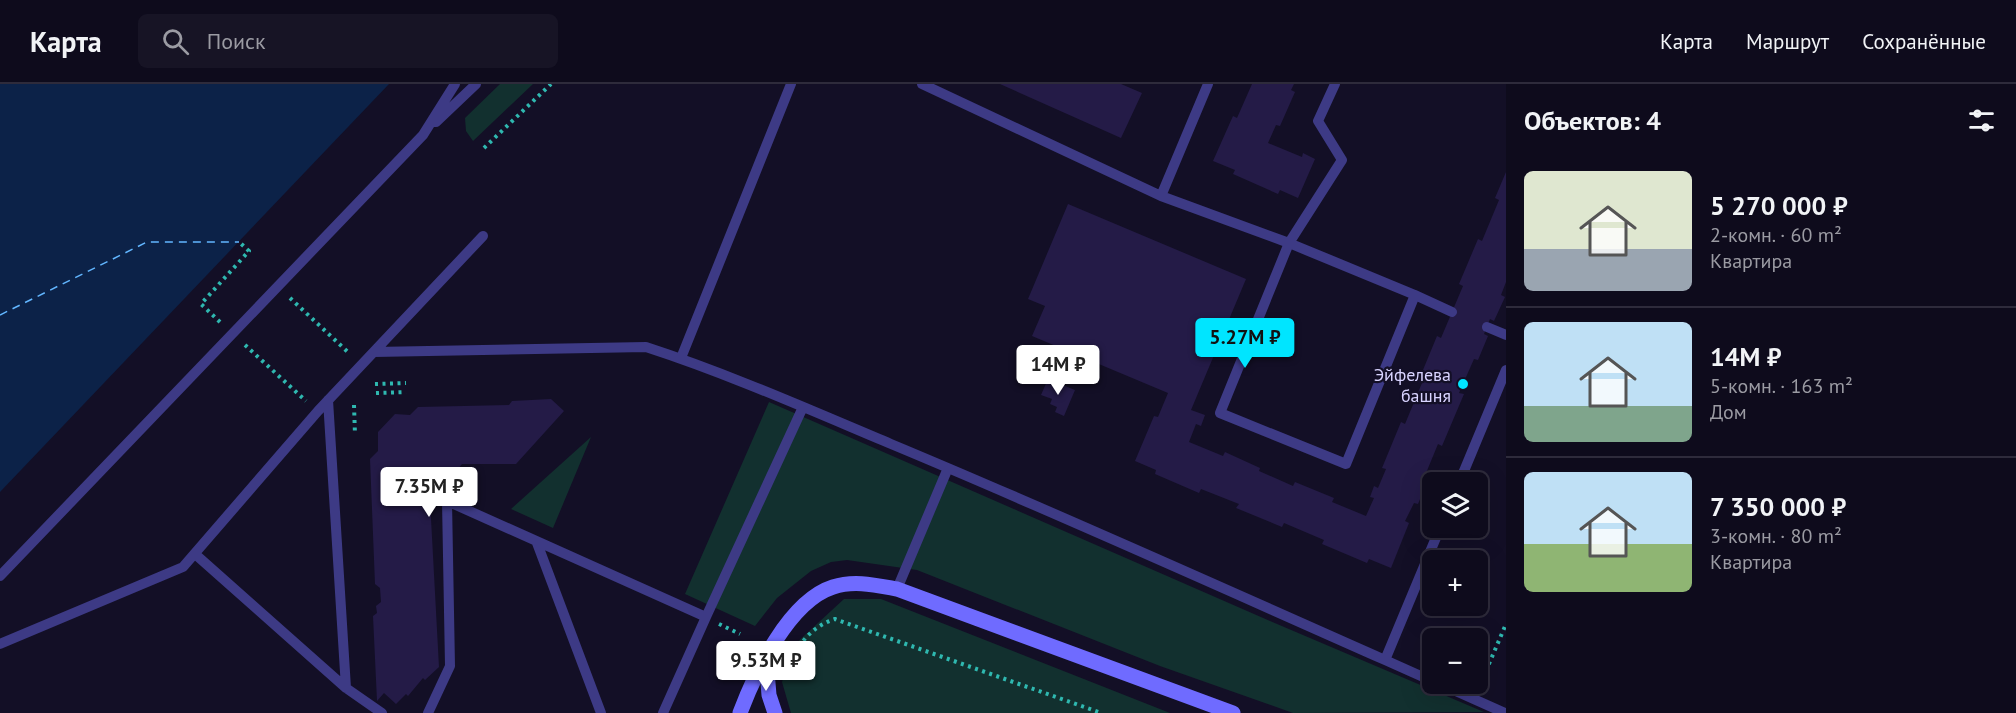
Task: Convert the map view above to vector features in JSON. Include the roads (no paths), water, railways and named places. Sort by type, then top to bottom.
[{"type":"street","points":[[740,713],[749,688],[784,627],[804,604],[832,587],[860,583],[897,589],[1233,713]]},
{"type":"street","points":[[766,659],[769,695],[775,713]]},
{"type":"lane","points":[[423,135],[455,84]]},
{"type":"lane","points":[[0,576],[423,135],[476,84]]},
{"type":"lane","points":[[681,358],[791,84]]},
{"type":"lane","points":[[922,84],[1161,196],[1289,243],[1452,312]]},
{"type":"lane","points":[[1161,196],[1208,84]]},
{"type":"lane","points":[[1335,84],[1318,121],[1342,160],[1289,243],[1220,413],[1346,464],[1416,295]]},
{"type":"lane","points":[[0,644],[183,567],[318,411],[483,236]]},
{"type":"lane","points":[[1487,327],[1506,335]]},
{"type":"lane","points":[[374,352],[646,347],[681,358],[948,468],[1422,677]]},
{"type":"lane","points":[[1464,472],[1506,370]]},
{"type":"lane","points":[[328,400],[346,688]]},
{"type":"lane","points":[[663,713],[803,407]]},
{"type":"lane","points":[[897,589],[948,468]]},
{"type":"lane","points":[[428,713],[450,666],[447,501],[706,618]]},
{"type":"lane","points":[[1385,660],[1436,538]]},
{"type":"lane","points":[[537,543],[601,713]]},
{"type":"lane","points":[[195,554],[346,688],[382,713]]},
{"type":"lane","points":[[1462,694],[1505,713]]},
{"type":"water","points":[[0,84],[389,84],[0,492]]},
{"type":"place","name":"Эйфелева башня","points":[[1463,384]]}]
